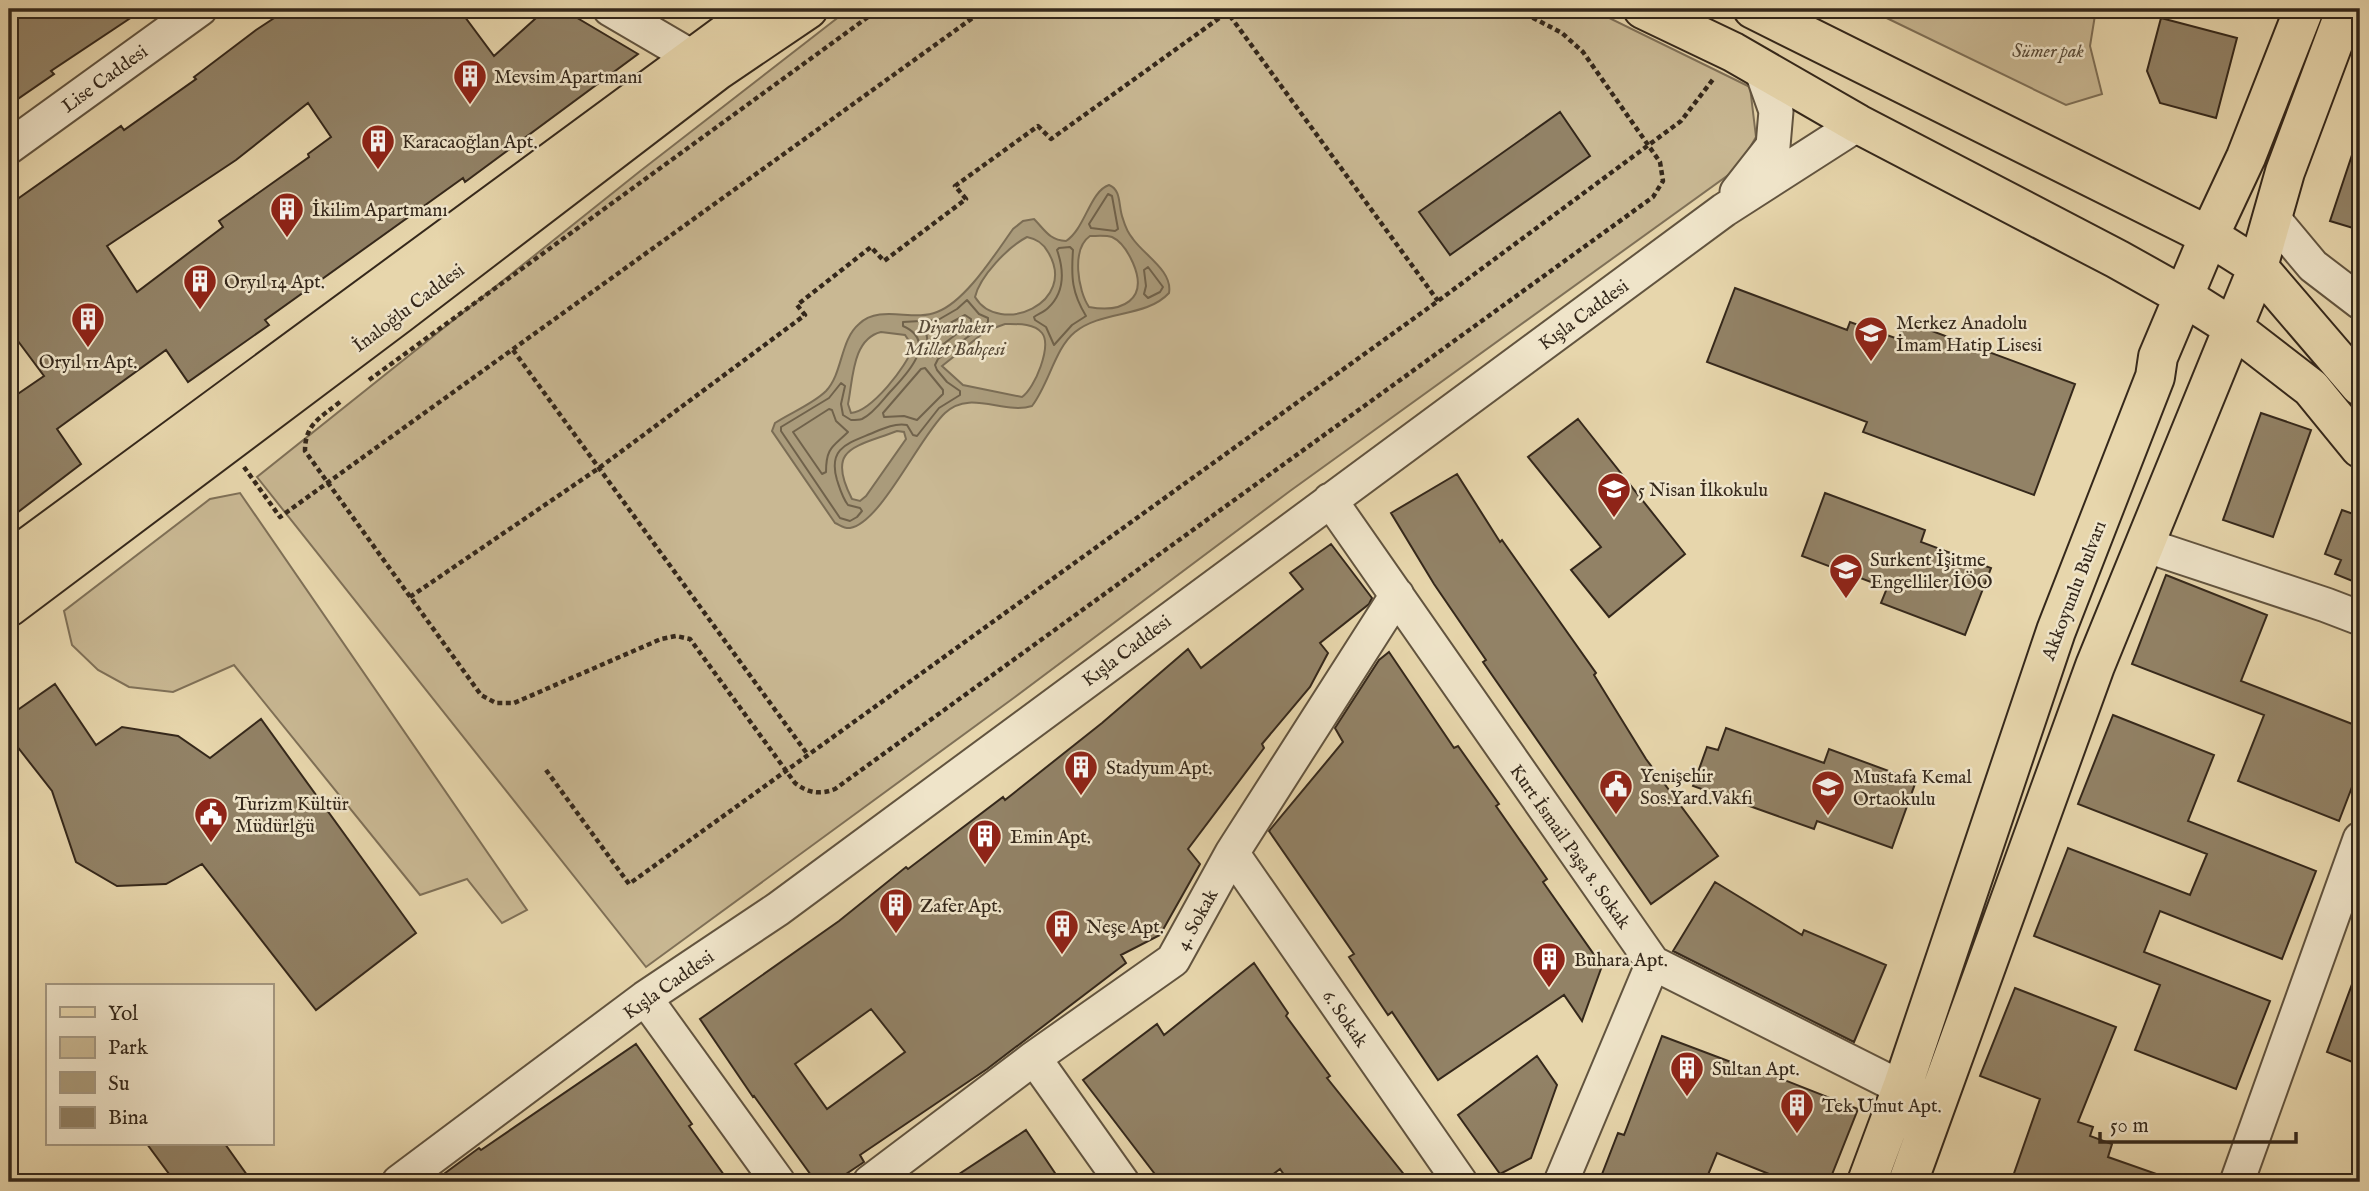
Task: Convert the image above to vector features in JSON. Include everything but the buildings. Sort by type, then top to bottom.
[{"type":"main road","name":"İnaloğlu Caddesi","points":[[9,561],[759,9]]},
{"type":"main road","name":"İnaloğlu Caddesi","points":[[9,607],[718,70],[808,9]]},
{"type":"main road","points":[[1643,9],[1747,61],[1858,124],[2118,259],[2183,296],[2232,327],[2311,388],[2360,448]]},
{"type":"main road","points":[[1753,9],[2208,236],[2258,267],[2360,386]]},
{"type":"main road","name":"Akkoyunlu Bulvarı","points":[[1867,1182],[1902,1088],[2056,631],[2155,377],[2158,357],[2208,236],[2246,157],[2304,9]]},
{"type":"main road","points":[[1908,1182],[2095,666],[2258,267],[2285,172],[2346,9]]},
{"type":"street","name":"Lise Caddesi","points":[[9,147],[200,9]]},
{"type":"street","points":[[610,9],[692,57]]},
{"type":"street","points":[[1724,210],[1773,146],[1776,111],[1747,61]]},
{"type":"street","name":"Kışla Caddesi","points":[[399,1182],[645,998],[778,909],[1724,210],[1858,124]]},
{"type":"street","points":[[2272,217],[2313,266],[2360,302]]},
{"type":"street","name":"Kurt İsmail Paşa 8. Sokak","points":[[1330,500],[1653,963],[1902,1088]]},
{"type":"street","points":[[2145,545],[2360,618]]},
{"type":"street","name":"4. Sokak","points":[[870,1182],[1034,1058],[1173,960],[1232,853],[1397,595]]},
{"type":"street","points":[[2236,1182],[2360,839]]},
{"type":"street","name":"6. Sokak","points":[[1232,853],[1460,1182]]},
{"type":"street","points":[[1561,1182],[1653,963]]},
{"type":"street","points":[[645,998],[778,1182]]},
{"type":"street","points":[[1034,1058],[1122,1182]]},
{"type":"path","points":[[358,388],[879,9]]},
{"type":"path","points":[[227,444],[280,517],[985,9]]},
{"type":"path","points":[[347,396],[312,425],[305,436],[304,452],[481,695],[496,703],[514,703],[661,639],[676,636],[690,639],[795,783],[810,792],[827,792],[835,789],[1653,197],[1659,190],[1663,171],[1660,162],[1583,52],[1562,33],[1516,9]]},
{"type":"path","points":[[410,597],[599,468],[805,315],[797,305],[871,247],[884,261],[966,199],[956,186],[1038,126],[1051,139],[1228,10],[1438,301]]},
{"type":"path","points":[[546,770],[629,884],[1438,301],[1681,121],[1747,61]]},
{"type":"path","points":[[513,350],[808,755]]},
{"type":"green space","name":"Diyarbakır Millet Bahçesi","points":[[849,9],[1591,9],[1750,87],[1756,137],[1738,168],[1290,491],[1015,697],[646,967],[257,477],[639,172]]},
{"type":"green space","name":"Sümer pak","points":[[1868,9],[2096,9],[2090,46],[2102,94],[2066,105]]},
{"type":"green space","points":[[240,493],[527,910],[502,923],[467,879],[420,895],[234,665],[173,692],[129,687],[98,670],[72,645],[64,611],[210,499]]},
{"type":"water","points":[[1109,185],[1116,191],[1128,232],[1162,270],[1167,278],[1169,293],[1148,307],[1098,320],[1075,332],[1062,347],[1032,406],[1010,408],[965,403],[955,406],[935,424],[887,495],[862,523],[850,528],[835,523],[772,431],[775,423],[826,391],[836,375],[848,339],[867,318],[887,314],[928,315],[948,306],[969,287],[1013,229],[1023,221],[1034,219],[1051,236],[1066,241],[1078,228],[1102,189]],"holes":[[[1090,236],[1110,236],[1125,248],[1133,263],[1138,286],[1129,301],[1112,308],[1089,307],[1079,281],[1078,270],[1080,250]],[[1027,237],[1031,238],[1046,249],[1055,270],[1053,286],[1045,299],[1032,309],[1017,314],[1001,314],[986,309],[975,297],[978,289],[996,263]],[[1005,324],[1015,324],[1030,326],[1042,333],[1045,347],[1041,366],[1032,385],[1022,397],[963,385],[942,366],[986,331]],[[881,332],[905,335],[913,347],[904,365],[888,386],[869,405],[851,413],[848,404],[853,373],[864,343]],[[897,431],[904,432],[906,439],[860,501],[852,499],[844,482],[842,469],[844,459],[858,446]]]},
{"type":"place","name":"Mevsim Apartmanı","points":[[470,106]]},
{"type":"place","name":"Karacaoğlan Apt.","points":[[378,171]]},
{"type":"place","name":"İkilim Apartmanı","points":[[287,239]]},
{"type":"place","name":"Oryıl 14 Apt.","points":[[200,311]]},
{"type":"place","name":"Oryıl 11 Apt.","points":[[88,349]]},
{"type":"place","name":"Merkez Anadolu İmam Hatip Lisesi","points":[[1871,363]]},
{"type":"place","name":"5 Nisan İlkokulu","points":[[1614,519]]},
{"type":"place","name":"Surkent İşitme Engelliler İÖO","points":[[1846,600]]},
{"type":"place","name":"Stadyum Apt.","points":[[1081,797]]},
{"type":"place","name":"Yenişehir Sos.Yard.Vakfı","points":[[1616,816]]},
{"type":"place","name":"Mustafa Kemal Ortaokulu","points":[[1828,817]]},
{"type":"place","name":"Turizm Kültür Müdürlğü","points":[[211,844]]},
{"type":"place","name":"Emin Apt.","points":[[985,866]]},
{"type":"place","name":"Zafer Apt.","points":[[896,935]]},
{"type":"place","name":"Neşe Apt.","points":[[1062,956]]},
{"type":"place","name":"Buhara Apt.","points":[[1549,989]]},
{"type":"place","name":"Sultan Apt.","points":[[1687,1098]]},
{"type":"place","name":"Tek Umut Apt.","points":[[1797,1135]]}]
